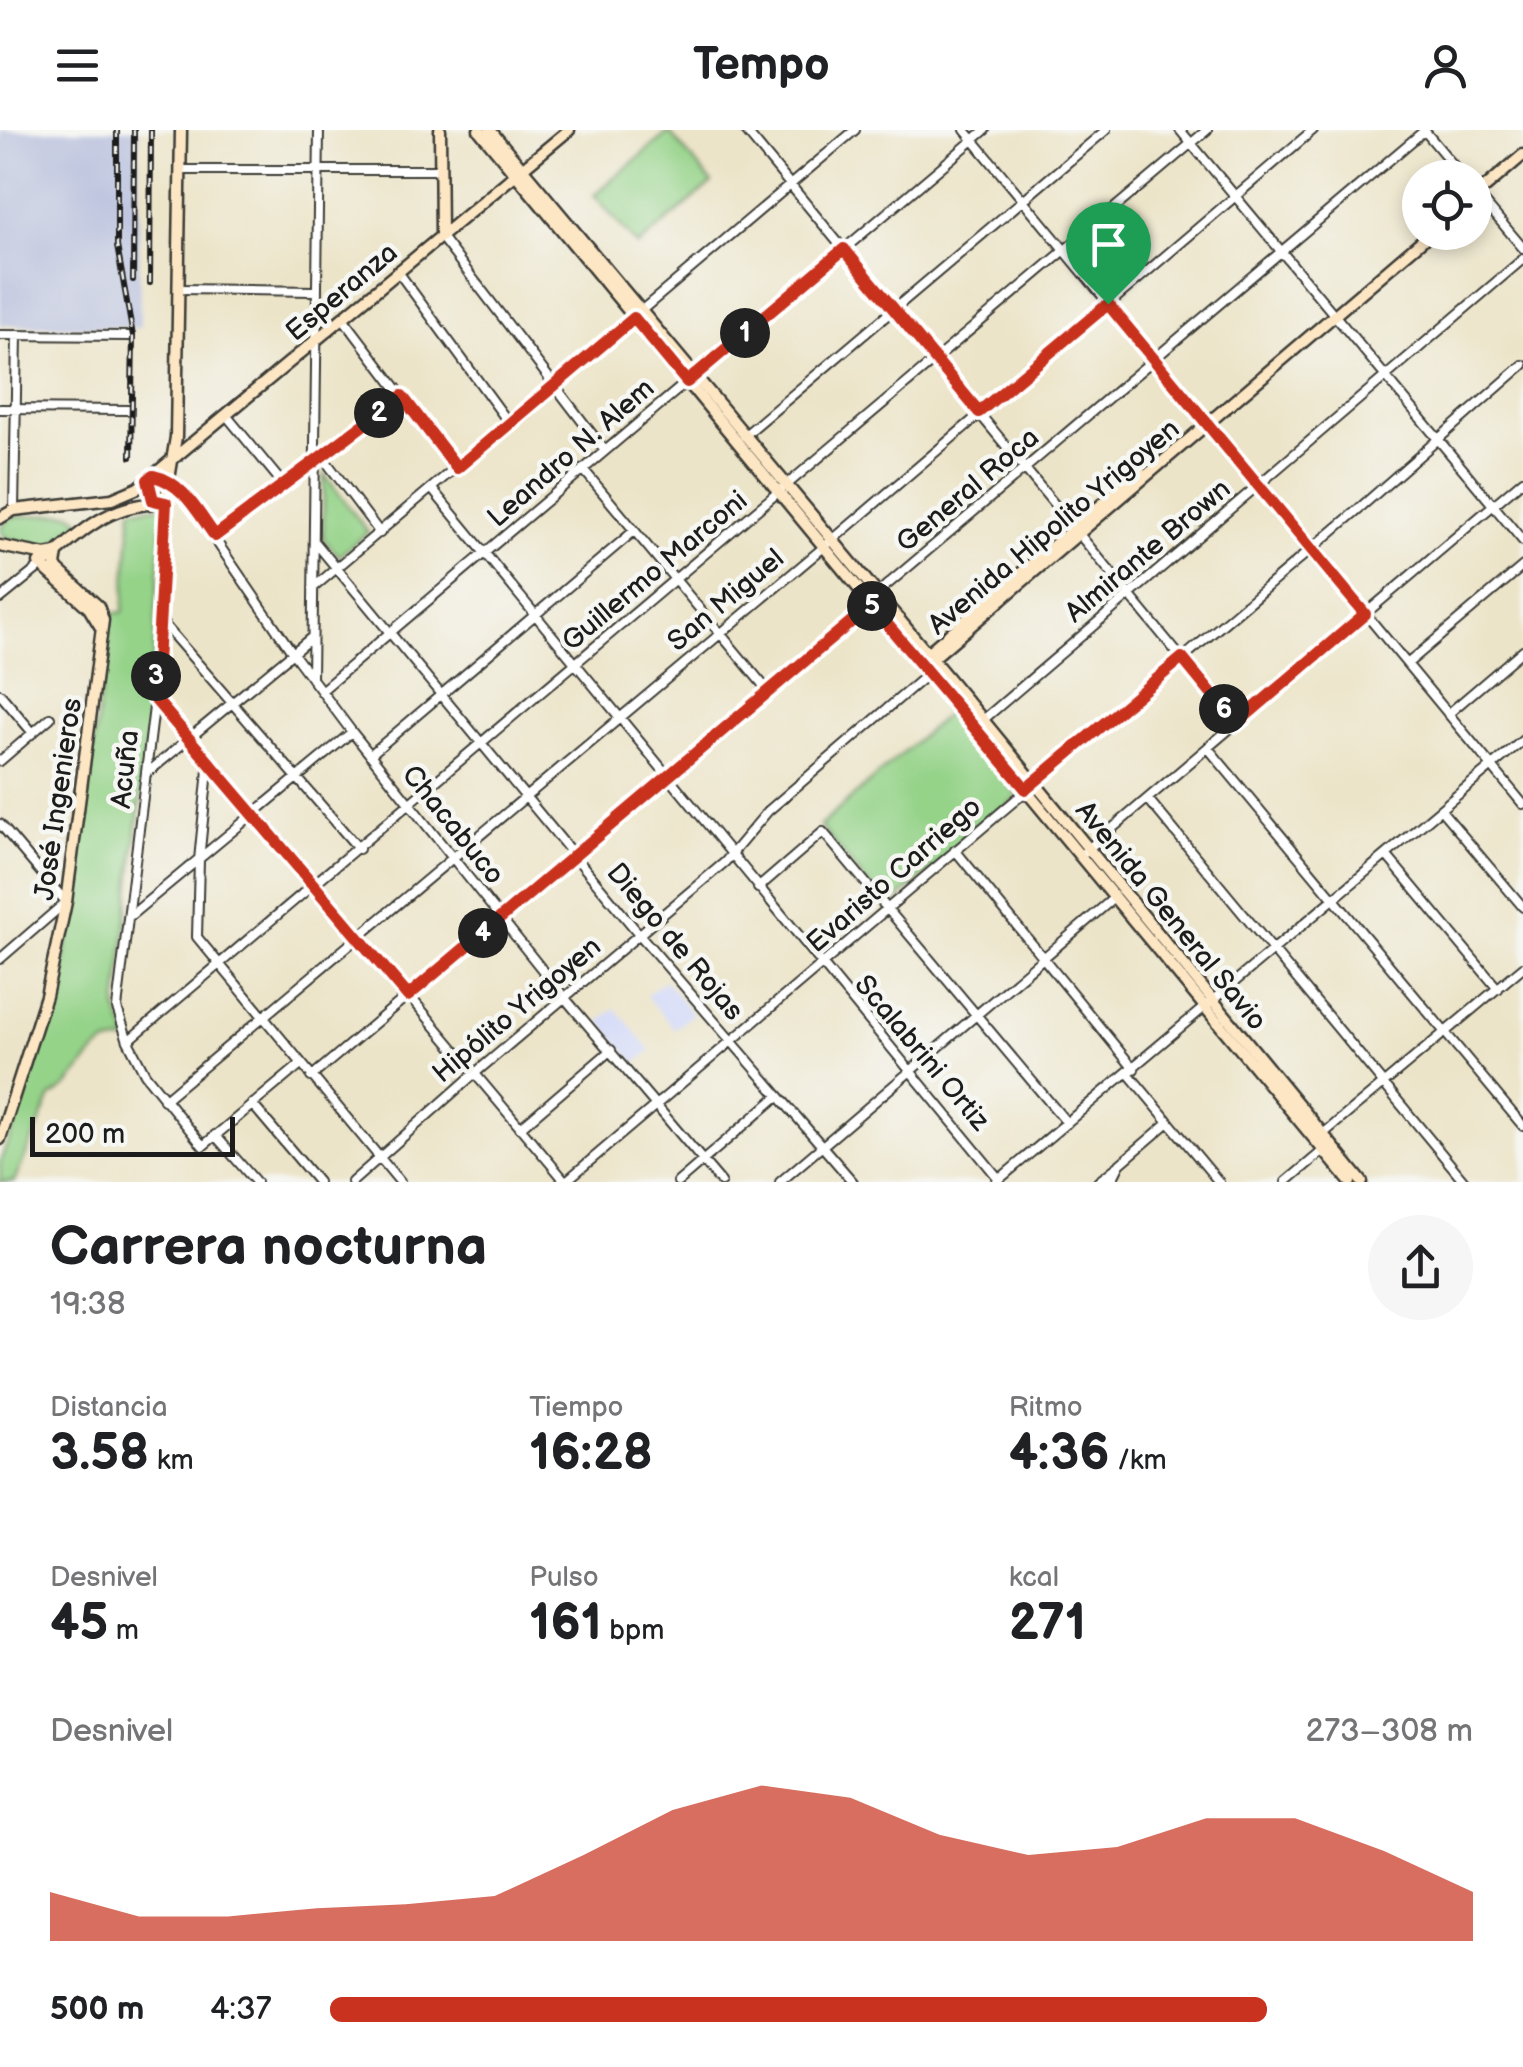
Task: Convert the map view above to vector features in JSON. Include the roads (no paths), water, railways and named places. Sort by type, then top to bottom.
[{"type":"main road","name":"Acuña","points":[[161,503],[169,481],[176,389],[181,130]]},
{"type":"main road","points":[[440,130],[441,237]]},
{"type":"main road","points":[[479,130],[520,172]]},
{"type":"main road","points":[[490,130],[520,172]]},
{"type":"main road","name":"Esperanza","points":[[151,478],[569,130]]},
{"type":"main road","points":[[1492,177],[1523,148]]},
{"type":"main road","points":[[1492,180],[1523,156]]},
{"type":"main road","name":"Avenida General Savio","points":[[520,172],[1210,1004],[1350,1182]]},
{"type":"main road","name":"Avenida Hipolito Yrigoyen","points":[[1333,313],[1403,250]]},
{"type":"main road","name":"Avenida Hipolito Yrigoyen","points":[[926,660],[1410,250]]},
{"type":"main road","name":"Avenida General Savio","points":[[690,379],[744,436],[783,491]]},
{"type":"main road","points":[[161,503],[150,496],[151,478],[168,448],[176,389]]},
{"type":"main road","points":[[6,513],[119,498],[151,478],[169,481]]},
{"type":"main road","points":[[42,565],[118,508],[161,503]]},
{"type":"main road","points":[[72,504],[88,516],[85,530]]},
{"type":"main road","points":[[0,546],[45,555],[57,553]]},
{"type":"main road","points":[[20,550],[89,608],[103,636]]},
{"type":"main road","points":[[57,553],[58,570],[102,613],[103,636]]},
{"type":"main road","name":"José Ingenieros","points":[[0,1140],[4,1115],[46,996],[66,902],[103,636]]},
{"type":"main road","name":"Avenida General Savio","points":[[926,660],[983,720],[1030,786]]},
{"type":"main road","name":"Avenida General Savio","points":[[1085,852],[1115,896],[1362,1182]]},
{"type":"street","points":[[312,679],[318,459],[318,130]]},
{"type":"street","points":[[746,130],[1236,724]]},
{"type":"street","points":[[313,588],[855,130]]},
{"type":"street","points":[[965,130],[1523,804]]},
{"type":"street","name":"Leandro N. Alem","points":[[321,690],[985,130]]},
{"type":"street","points":[[744,436],[1106,130]]},
{"type":"street","points":[[1180,130],[1523,541]]},
{"type":"street","name":"Guillermo Marconi","points":[[128,1041],[1207,130]]},
{"type":"street","name":"San Miguel","points":[[164,1100],[1313,130]]},
{"type":"street","points":[[1425,130],[1449,160]]},
{"type":"street","name":"General Roca","points":[[311,1077],[769,692],[1425,130]]},
{"type":"street","points":[[180,170],[440,170]]},
{"type":"street","points":[[1492,211],[1523,248]]},
{"type":"street","points":[[441,237],[605,451]]},
{"type":"street","name":"Almirante Brown","points":[[983,720],[1523,259]]},
{"type":"street","points":[[399,272],[510,423]]},
{"type":"street","points":[[180,289],[315,291]]},
{"type":"street","points":[[343,318],[457,468]]},
{"type":"street","points":[[0,335],[130,336]]},
{"type":"street","points":[[6,513],[18,335]]},
{"type":"street","name":"Evaristo Carriego","points":[[565,1182],[1523,365]]},
{"type":"street","points":[[215,536],[402,396]]},
{"type":"street","points":[[0,408],[128,410]]},
{"type":"street","points":[[226,416],[283,484]]},
{"type":"street","points":[[318,459],[380,533]]},
{"type":"street","points":[[583,470],[769,692]]},
{"type":"street","points":[[1085,852],[1523,480]]},
{"type":"street","name":"Chacabuco","points":[[169,481],[184,494],[292,652],[410,806],[564,997],[721,1182]]},
{"type":"street","name":"Scalabrini Ortiz","points":[[432,488],[998,1181]]},
{"type":"street","name":"Acuña","points":[[161,503],[155,699],[117,1008],[128,1041],[164,1100],[202,1146],[215,1135]]},
{"type":"street","points":[[370,755],[634,531]]},
{"type":"street","name":"Diego de Rojas","points":[[314,542],[640,934],[853,1182]]},
{"type":"street","points":[[0,599],[42,565]]},
{"type":"street","points":[[1407,664],[1523,566]]},
{"type":"street","points":[[160,620],[358,849]]},
{"type":"street","points":[[146,774],[312,637]]},
{"type":"street","points":[[1448,714],[1523,650]]},
{"type":"street","name":"Hipólito Yrigoyen","points":[[352,1182],[732,856],[768,811],[924,678],[926,660]]},
{"type":"street","points":[[0,694],[33,733]]},
{"type":"street","points":[[155,699],[255,812],[565,1182]]},
{"type":"street","points":[[0,761],[50,718]]},
{"type":"street","points":[[130,916],[352,732]]},
{"type":"street","points":[[998,1181],[1523,740]]},
{"type":"street","points":[[1208,748],[1523,1126]]},
{"type":"street","points":[[209,760],[197,937],[400,1182]]},
{"type":"street","points":[[1148,799],[1465,1182]]},
{"type":"street","points":[[1441,810],[1523,907]]},
{"type":"street","points":[[0,824],[66,902],[0,958]]},
{"type":"street","points":[[758,888],[824,832],[1067,1123]]},
{"type":"street","points":[[954,850],[1219,1182]]},
{"type":"street","points":[[1386,856],[1498,989]]},
{"type":"street","points":[[780,1182],[1115,896]]},
{"type":"street","points":[[1323,1134],[1523,967]]},
{"type":"street","points":[[520,1128],[611,1050]]},
{"type":"street","points":[[256,1182],[215,1135],[301,1064]]},
{"type":"street","points":[[678,1182],[778,1096]]},
{"type":"street","points":[[252,1104],[318,1182]]},
{"type":"street","points":[[1098,1182],[1170,1122]]},
{"type":"street","points":[[1286,1182],[1324,1150]]},
{"type":"street","points":[[1111,1182],[1120,1164]]},
{"type":"street","points":[[1199,1182],[1211,1172]]},
{"type":"railway","points":[[117,130],[117,246],[133,336],[131,457]]},
{"type":"railway","points":[[133,280],[134,130]]},
{"type":"railway","points":[[150,283],[151,130]]}]
